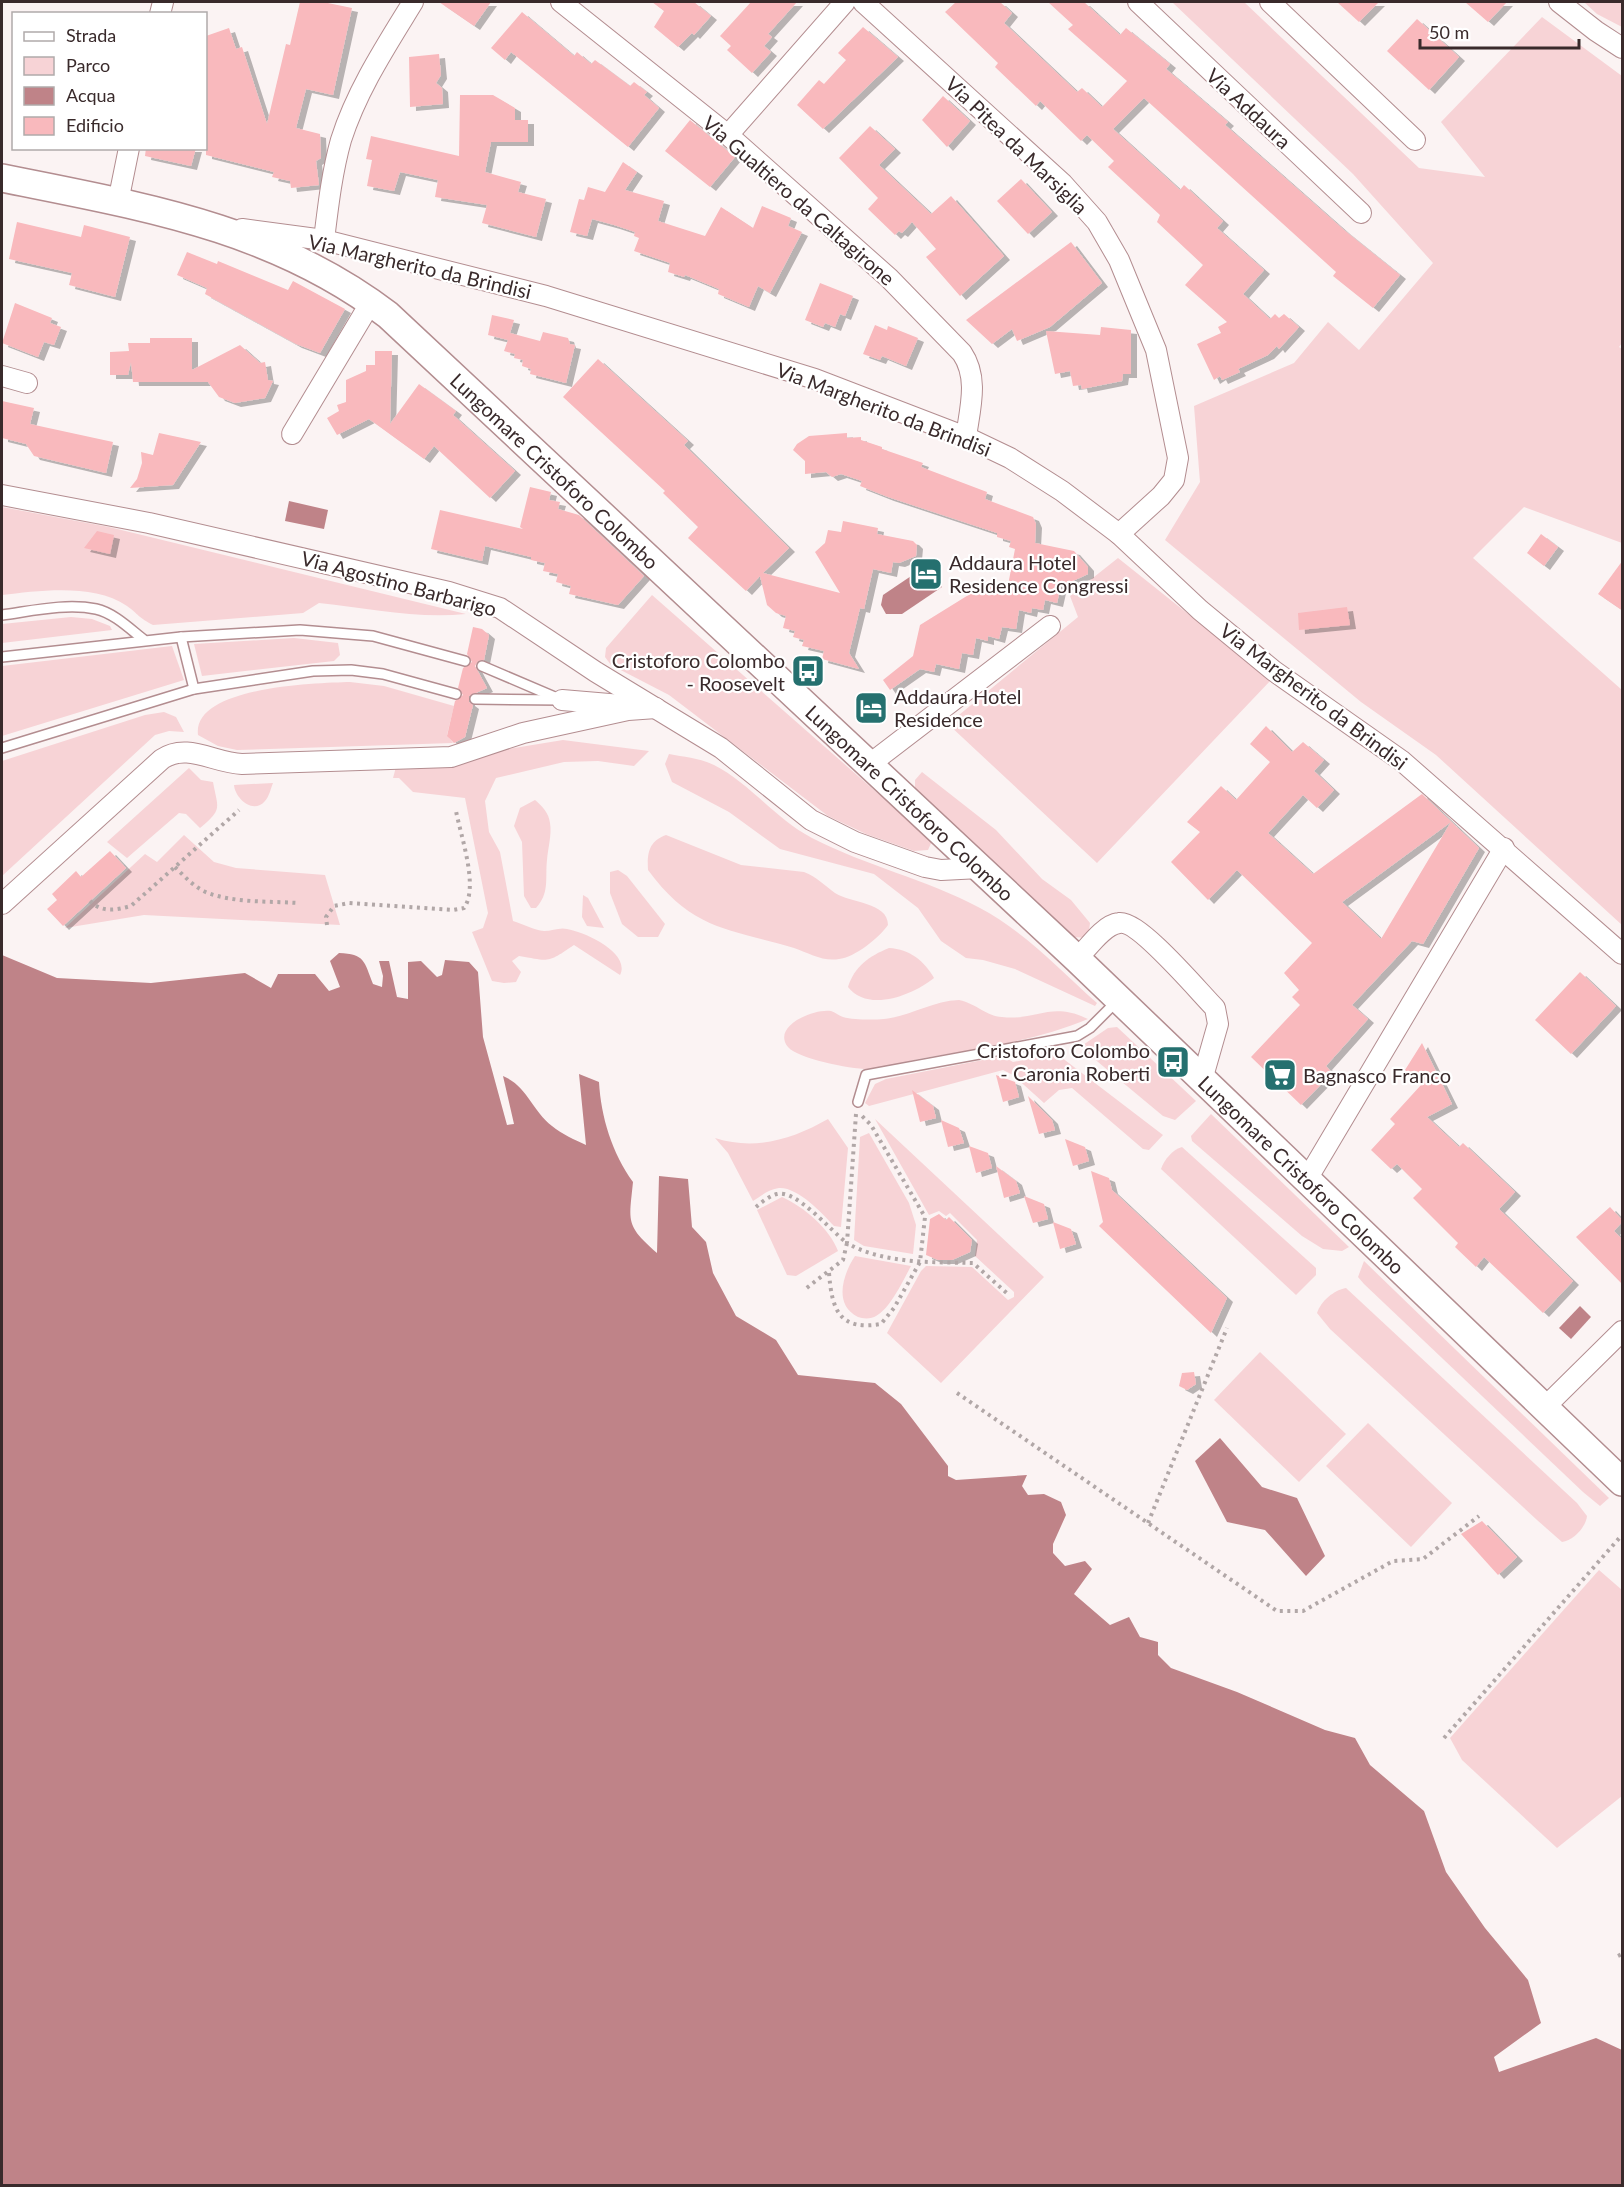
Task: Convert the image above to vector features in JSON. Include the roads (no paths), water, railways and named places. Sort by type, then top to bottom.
[{"type":"main road","name":"Lungomare Cristoforo Colombo","points":[[2,178],[118,201],[216,226],[267,244],[315,268],[371,302],[424,347],[1077,959],[1306,1181],[1623,1482]]},
{"type":"street","points":[[324,240],[341,141],[370,74],[413,2]]},
{"type":"street","name":"Via Gualtiero da Caltagirone","points":[[561,2],[728,135],[889,278],[962,353],[971,366],[973,381],[966,437]]},
{"type":"street","points":[[728,135],[845,2]]},
{"type":"street","name":"Via Pitea da Marsiglia","points":[[863,2],[1063,184],[1096,222],[1119,260],[1137,297],[1156,350],[1178,458],[1173,480],[1161,496],[1119,534]]},
{"type":"street","name":"Via Addaura","points":[[1138,2],[1361,213]]},
{"type":"street","points":[[1270,2],[1415,140]]},
{"type":"street","points":[[1559,2],[1596,32],[1623,48]]},
{"type":"street","points":[[118,201],[129,150]]},
{"type":"street","name":"Via Margherito da Brindisi","points":[[216,226],[324,240],[546,296],[815,379],[966,437],[1010,458],[1062,491],[1119,534],[1247,649],[1402,761],[1623,954]]},
{"type":"street","points":[[292,434],[371,302]]},
{"type":"street","points":[[2,376],[27,382]]},
{"type":"street","name":"Via Agostino Barbarigo","points":[[2,495],[149,523],[482,601],[522,621],[596,672],[721,748],[788,804],[831,831],[925,867],[940,870],[980,868]]},
{"type":"street","points":[[870,764],[1050,626]]},
{"type":"street","points":[[562,700],[656,708]]},
{"type":"street","points":[[2,904],[162,759],[173,753],[193,752],[216,761],[242,764],[451,757],[523,733],[628,710],[656,708]]},
{"type":"street","points":[[1306,1181],[1504,848]]},
{"type":"street","points":[[1077,959],[1103,932],[1116,923],[1127,923],[1145,937],[1215,1008],[1218,1024],[1202,1080]]},
{"type":"street","points":[[1544,1408],[1623,1331]]},
{"type":"lane","points":[[2,615],[73,607],[98,609],[123,622],[144,640]]},
{"type":"lane","points":[[2,657],[144,640],[300,630],[373,636],[465,661]]},
{"type":"lane","points":[[181,637],[194,689]]},
{"type":"lane","points":[[482,666],[562,700]]},
{"type":"lane","points":[[2,748],[194,689],[313,671],[351,670],[383,674],[456,694]]},
{"type":"lane","points":[[475,699],[562,700]]},
{"type":"lane","points":[[858,1102],[866,1075],[1077,1036],[1090,1028],[1118,1000]]},
{"type":"water","points":[[289,501],[328,510],[324,529],[285,521]]},
{"type":"water","points":[[920,570],[931,572],[942,587],[902,614],[886,614],[881,605],[883,595]]},
{"type":"water","points":[[339,953],[359,957],[365,964],[373,984],[382,987],[383,976],[379,961],[389,961],[397,997],[408,999],[408,962],[421,961],[437,977],[442,975],[445,960],[469,962],[478,972],[483,1037],[507,1125],[514,1124],[503,1076],[524,1092],[552,1126],[586,1145],[579,1074],[599,1082],[602,1108],[609,1134],[619,1159],[633,1182],[630,1215],[634,1229],[657,1253],[659,1176],[688,1179],[692,1227],[706,1242],[713,1273],[736,1316],[776,1340],[798,1375],[875,1383],[901,1404],[948,1466],[948,1476],[956,1480],[1027,1475],[1022,1486],[1028,1495],[1044,1494],[1061,1502],[1066,1515],[1053,1544],[1053,1553],[1065,1566],[1085,1561],[1092,1569],[1074,1594],[1110,1625],[1129,1617],[1140,1637],[1158,1642],[1158,1655],[1171,1668],[1237,1692],[1325,1730],[1355,1738],[1370,1765],[1424,1811],[1446,1872],[1485,1928],[1528,1980],[1541,2023],[1494,2057],[1499,2072],[1596,2038],[1622,2050],[1622,2185],[2,2185],[2,955],[57,978],[151,983],[245,973],[271,988],[278,974],[315,974],[329,991],[340,987],[330,961]]},
{"type":"water","points":[[1580,1306],[1591,1317],[1571,1339],[1559,1328]]},
{"type":"water","points":[[1220,1438],[1262,1487],[1297,1498],[1325,1556],[1306,1576],[1265,1530],[1227,1522],[1195,1461]]},
{"type":"place","name":"Addaura Hotel Residence Congressi","points":[[926,574]]},
{"type":"place","name":"Cristoforo Colombo - Roosevelt","points":[[808,671]]},
{"type":"place","name":"Addaura Hotel Residence","points":[[871,708]]},
{"type":"place","name":"Cristoforo Colombo - Caronia Roberti","points":[[1173,1062]]},
{"type":"place","name":"Bagnasco Franco","points":[[1280,1075]]}]
